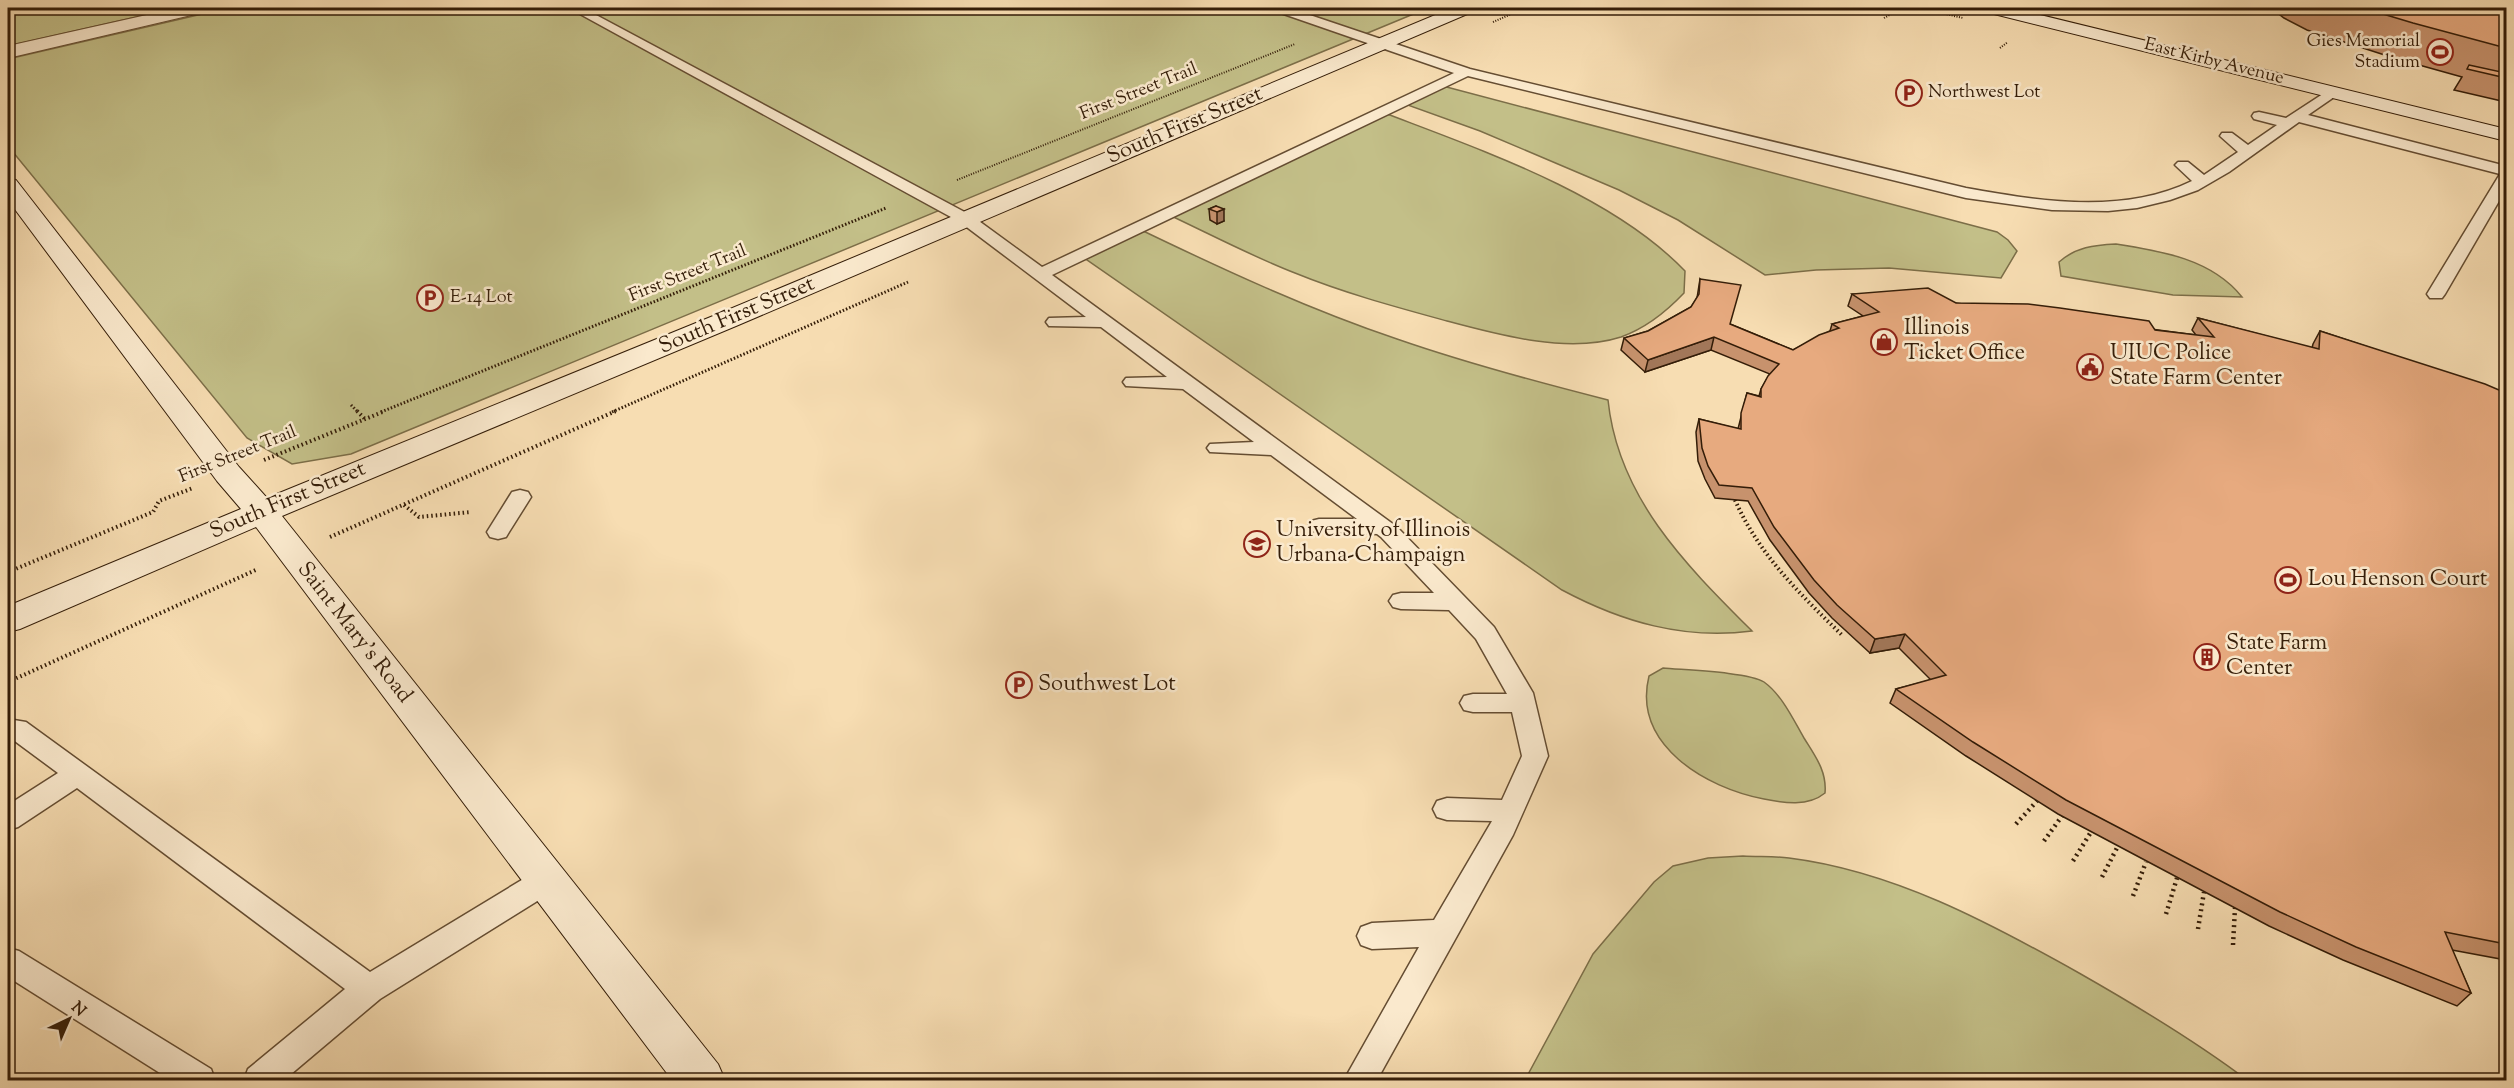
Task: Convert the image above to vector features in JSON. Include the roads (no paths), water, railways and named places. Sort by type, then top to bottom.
[{"type":"main road","points":[[8,52],[200,8]]},
{"type":"main road","name":"South First Street","points":[[8,620],[262,512],[716,325],[1466,8]]},
{"type":"main road","name":"East Kirby Avenue","points":[[1992,8],[2506,135]]},
{"type":"main road","name":"Saint Mary's Road","points":[[8,185],[228,474],[262,512],[701,1080]]},
{"type":"lane","points":[[575,8],[966,219],[1382,527],[1485,633],[1520,693],[1535,756],[1511,811],[1360,1080]]},
{"type":"lane","points":[[1279,8],[1382,43],[1414,57],[1466,72],[1559,89],[1644,110],[1741,139],[1948,189],[2051,206],[2111,207],[2132,204],[2153,200],[2202,181],[2248,152],[2332,92]]},
{"type":"lane","points":[[1040,274],[1466,72]]},
{"type":"lane","points":[[2259,116],[2292,120],[2506,171]]},
{"type":"lane","points":[[1730,124],[1741,139]]},
{"type":"lane","points":[[2227,136],[2248,152]]},
{"type":"lane","points":[[1837,150],[1849,165]]},
{"type":"lane","points":[[2183,165],[2202,181]]},
{"type":"lane","points":[[1935,174],[1948,189]]},
{"type":"lane","points":[[2436,294],[2506,177]]},
{"type":"lane","points":[[2034,189],[2051,206]]},
{"type":"lane","points":[[2116,190],[2132,204]]},
{"type":"lane","points":[[1055,322],[1104,322]]},
{"type":"lane","points":[[1132,382],[1187,383]]},
{"type":"lane","points":[[1217,448],[1277,449]]},
{"type":"lane","points":[[1319,526],[1382,527]]},
{"type":"lane","points":[[1401,601],[1457,602]]},
{"type":"lane","points":[[1473,703],[1522,703]]},
{"type":"lane","points":[[8,729],[17,729],[369,989]]},
{"type":"lane","points":[[8,819],[78,774]]},
{"type":"lane","points":[[1447,810],[1511,811]]},
{"type":"lane","points":[[260,1080],[369,989],[545,881]]},
{"type":"lane","points":[[1372,936],[1443,933]]},
{"type":"lane","points":[[8,961],[199,1080]]},
{"type":"place","name":"Gies Memorial Stadium","points":[[2440,52]]},
{"type":"place","name":"Northwest Lot","points":[[1909,93]]},
{"type":"place","name":"E-14 Lot","points":[[430,298]]},
{"type":"place","name":"Illinois Ticket Office","points":[[1884,342]]},
{"type":"place","name":"UIUC Police State Farm Center","points":[[2090,367]]},
{"type":"place","name":"University of Illinois Urbana-Champaign","points":[[1257,544]]},
{"type":"place","name":"Lou Henson Court","points":[[2288,580]]},
{"type":"place","name":"State Farm Center","points":[[2207,657]]},
{"type":"place","name":"Southwest Lot","points":[[1019,685]]}]
